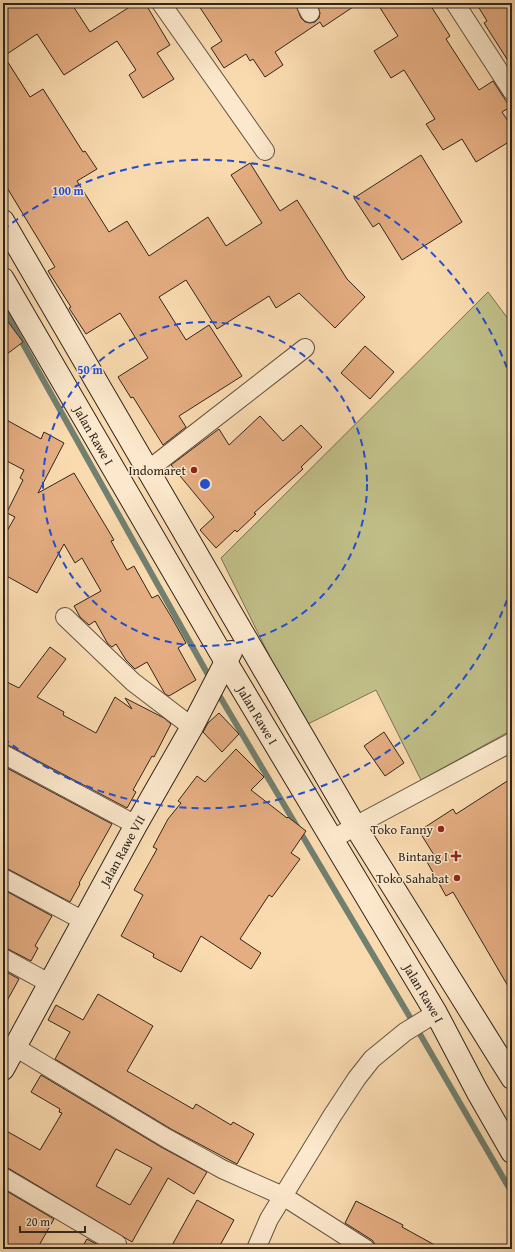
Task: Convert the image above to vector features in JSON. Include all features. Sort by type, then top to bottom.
[{"type":"main road","points":[[3,220],[355,826],[512,1078]]},
{"type":"main road","name":"Jalan Rawe I","points":[[3,279],[218,678],[332,840],[422,1021],[476,1092],[512,1152]]},
{"type":"main road","name":"Jalan Rawe VII","points":[[3,1068],[136,825],[192,728],[242,632]]},
{"type":"street","points":[[161,3],[265,151]]},
{"type":"street","points":[[455,3],[512,91]]},
{"type":"street","points":[[148,470],[305,348]]},
{"type":"street","points":[[65,617],[133,682],[192,728]]},
{"type":"street","points":[[332,840],[355,826],[512,742]]},
{"type":"street","points":[[3,754],[136,825]]},
{"type":"street","points":[[3,878],[84,921]]},
{"type":"street","points":[[3,958],[49,983]]},
{"type":"street","points":[[256,1249],[269,1219],[356,1078],[372,1059],[422,1021]]},
{"type":"street","points":[[15,1047],[222,1169],[283,1196],[366,1249]]},
{"type":"street","points":[[3,1177],[117,1244]]},
{"type":"shaded area","points":[[488,292],[512,324],[512,730],[421,780],[376,690],[304,726],[221,558]]},
{"type":"building","points":[[3,3],[71,3],[90,32],[136,3],[145,3],[170,45],[157,53],[174,79],[143,98],[129,75],[136,70],[117,41],[64,75],[37,34],[4,56],[30,97],[43,89],[83,152],[85,151],[97,169],[77,181],[109,232],[127,221],[149,256],[208,217],[226,246],[262,223],[231,175],[250,163],[280,211],[297,200],[347,279],[365,297],[335,328],[299,293],[276,308],[269,296],[217,329],[186,280],[159,297],[186,340],[209,325],[242,376],[179,416],[186,427],[163,445],[133,397],[131,398],[118,377],[148,358],[120,313],[86,334],[48,271],[55,267],[3,181]]},
{"type":"building","points":[[197,3],[295,3],[301,18],[305,22],[310,23],[315,22],[319,18],[320,13],[317,3],[359,3],[323,27],[320,22],[275,52],[283,65],[265,77],[253,59],[250,61],[246,54],[224,68],[211,48],[222,41]]},
{"type":"building","points":[[377,3],[429,3],[450,36],[446,39],[479,90],[493,81],[510,107],[502,112],[512,127],[512,140],[476,162],[462,139],[443,150],[426,124],[435,119],[404,70],[391,78],[374,51],[398,36]]},
{"type":"building","points":[[476,3],[512,3],[512,67],[484,23],[487,21]]},
{"type":"building","points":[[421,155],[462,222],[402,260],[379,223],[373,227],[354,198]]},
{"type":"building","points":[[3,315],[23,342],[3,357]]},
{"type":"building","points":[[365,346],[394,372],[370,399],[341,373]]},
{"type":"building","points":[[260,416],[283,441],[301,425],[322,447],[301,467],[303,469],[254,513],[256,514],[237,532],[235,530],[216,548],[200,530],[214,517],[171,465],[219,429],[229,445]]},
{"type":"building","points":[[3,418],[41,439],[44,432],[64,443],[38,493],[74,473],[114,540],[111,541],[127,570],[134,566],[152,598],[158,595],[172,618],[186,643],[178,648],[196,680],[169,696],[165,694],[147,662],[135,669],[126,660],[116,644],[112,647],[108,644],[95,621],[89,625],[80,617],[74,606],[101,591],[82,558],[75,563],[64,544],[37,593],[3,574],[3,538],[15,517],[5,512],[8,510],[23,480],[20,478],[24,470],[3,459]]},
{"type":"building","points":[[50,647],[66,659],[37,697],[64,712],[63,715],[96,733],[115,697],[132,709],[125,698],[164,718],[171,724],[154,757],[152,756],[133,790],[136,792],[127,808],[8,745],[3,744],[3,680],[19,688]]},
{"type":"building","points":[[219,713],[239,734],[222,752],[203,732],[208,723]]},
{"type":"building","points":[[384,732],[404,763],[385,776],[364,746]]},
{"type":"building","points":[[236,749],[264,777],[251,790],[306,831],[291,853],[300,859],[272,897],[269,895],[240,939],[261,953],[251,969],[201,936],[181,972],[153,957],[154,954],[121,936],[143,895],[134,890],[157,849],[153,847],[168,819],[181,803],[178,801],[197,776],[205,782]]},
{"type":"building","points":[[3,766],[112,824],[70,902],[8,869],[3,868]]},
{"type":"building","points":[[512,778],[512,993],[453,892],[446,896],[426,860],[434,855],[419,831],[453,809],[456,814]]},
{"type":"building","points":[[6,891],[52,916],[35,946],[38,948],[31,961],[3,948],[3,897]]},
{"type":"building","points":[[3,970],[19,979],[3,1008]]},
{"type":"building","points":[[98,994],[153,1026],[127,1071],[193,1109],[196,1104],[231,1125],[233,1122],[254,1134],[237,1164],[171,1129],[55,1059],[70,1032],[48,1020],[56,1005],[83,1020]]},
{"type":"building","points":[[41,1075],[161,1147],[207,1172],[194,1194],[168,1178],[132,1242],[8,1168],[3,1167],[3,1129],[40,1150],[62,1113],[59,1112],[60,1109],[31,1092]],"holes":[[[116,1149],[152,1168],[130,1205],[96,1186]]]},
{"type":"building","points":[[3,1189],[54,1219],[37,1249],[3,1249]]},
{"type":"building","points":[[197,1200],[234,1220],[218,1249],[170,1249]]},
{"type":"building","points":[[356,1201],[403,1225],[402,1227],[442,1249],[376,1249],[372,1240],[345,1223]]},
{"type":"building","points":[[87,1239],[105,1249],[81,1249]]},
{"type":"waterway","points":[[3,308],[211,680]]},
{"type":"waterway","points":[[216,690],[417,1029],[512,1193]]},
{"type":"place","name":"Indomaret","points":[[194,470]]},
{"type":"place","name":"Toko Fanny","points":[[441,829]]},
{"type":"place","name":"Bintang I","points":[[456,856]]},
{"type":"place","name":"Toko Sahabat","points":[[457,878]]}]
